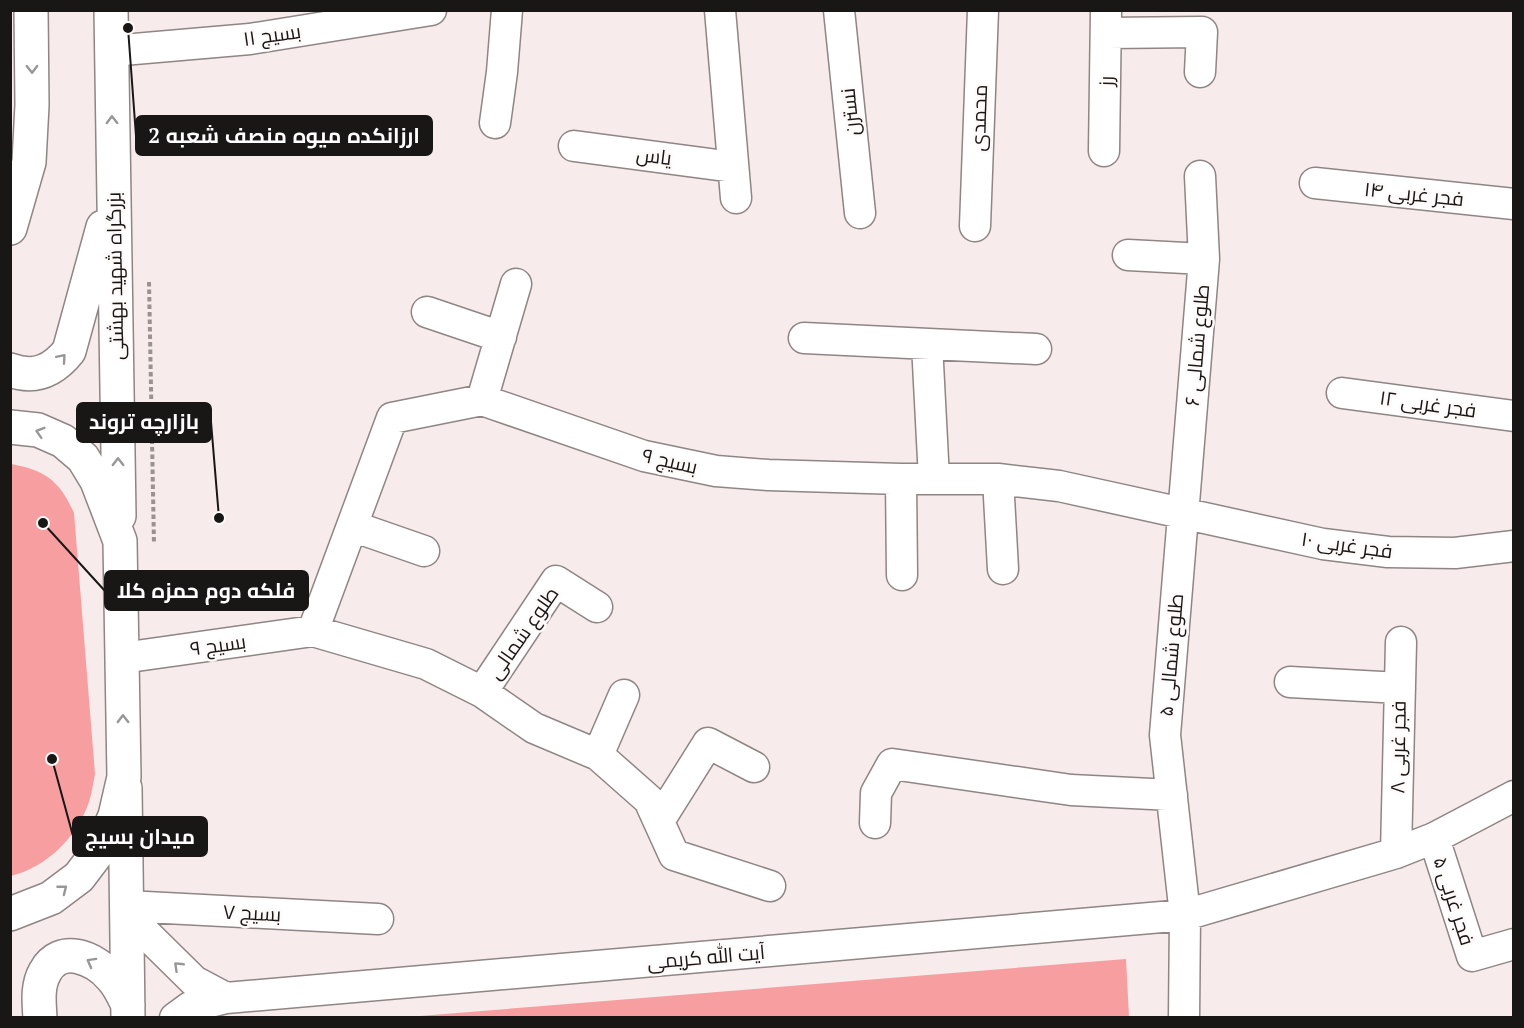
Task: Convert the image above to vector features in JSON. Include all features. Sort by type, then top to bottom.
[{"type":"main road","points":[[10,228],[29,162],[31,144],[31,10]]},
{"type":"main road","name":"بزرگراه شهید بهشتی","points":[[111,10],[124,777]]},
{"type":"main road","points":[[10,370],[23,374],[37,374],[50,370],[61,362],[69,351],[102,232],[112,171]]},
{"type":"main road","points":[[10,427],[38,430],[63,441],[83,458],[97,481],[120,541]]},
{"type":"main road","points":[[124,777],[128,1011]]},
{"type":"main road","points":[[10,914],[51,898],[79,877],[101,848],[115,816],[124,777]]},
{"type":"main road","points":[[40,1017],[38,998],[44,973],[50,963],[68,955],[79,955],[95,962],[111,976],[128,1011]]},
{"type":"street","name":"بسیج ۱۱","points":[[111,51],[250,39],[431,10]]},
{"type":"street","points":[[495,123],[507,10]]},
{"type":"street","points":[[720,10],[736,198]]},
{"type":"street","name":"نسترن","points":[[839,10],[860,213]]},
{"type":"street","name":"محمدی","points":[[975,226],[983,10]]},
{"type":"street","points":[[1106,22],[1202,32],[1200,72]]},
{"type":"street","name":"رز","points":[[1104,151],[1106,22]]},
{"type":"street","points":[[10,178],[31,144]]},
{"type":"street","name":"یاس","points":[[574,146],[733,167]]},
{"type":"street","name":"طلوع شمالی ۶","points":[[1183,513],[1204,259],[1200,176]]},
{"type":"street","name":"فجر غربی ۱۴","points":[[1315,183],[1514,204]]},
{"type":"street","points":[[1128,255],[1204,259]]},
{"type":"street","points":[[313,631],[392,418],[482,400],[516,284]]},
{"type":"street","points":[[427,312],[501,338]]},
{"type":"street","points":[[804,338],[1036,349]]},
{"type":"street","points":[[927,344],[934,479]]},
{"type":"street","name":"فجر غربی ۱۲","points":[[1342,393],[1514,416]]},
{"type":"street","name":"بسیج ۹","points":[[482,400],[644,456],[716,471],[901,479],[998,478],[1059,486],[1183,513]]},
{"type":"street","points":[[998,478],[1003,569]]},
{"type":"street","points":[[901,479],[902,575]]},
{"type":"street","name":"فجر غربی ۱۰","points":[[1183,513],[1323,544],[1388,552],[1455,554],[1514,546]]},
{"type":"street","name":"طلوع شمالی ۵","points":[[1183,513],[1165,735],[1185,915],[1184,1017]]},
{"type":"street","points":[[352,526],[424,551]]},
{"type":"street","name":"طلوع شمالی","points":[[482,692],[556,581],[597,607]]},
{"type":"street","name":"بسیج ۹","points":[[122,658],[313,631],[426,664],[482,692],[534,728],[598,755],[649,800],[674,855],[770,886]]},
{"type":"street","name":"فجر غربی ۸","points":[[1396,853],[1401,642]]},
{"type":"street","points":[[1290,682],[1400,688]]},
{"type":"street","points":[[598,755],[624,695]]},
{"type":"street","points":[[658,821],[708,743],[754,767]]},
{"type":"street","points":[[875,823],[876,793],[892,764],[1071,790],[1172,795]]},
{"type":"street","name":"آیت الله کریمی","points":[[175,1017],[190,1007],[226,998],[1185,915],[1396,853],[1434,838],[1514,796]]},
{"type":"street","name":"فجر غربی ۵","points":[[1434,838],[1472,956],[1514,944]]},
{"type":"street","points":[[127,911],[194,981],[226,998]]},
{"type":"street","name":"بسیج ۷","points":[[127,911],[378,919]]},
{"type":"shaded area","points":[[11,464],[33,470],[50,479],[63,493],[74,513],[95,774],[84,815],[69,838],[37,866],[11,876]]},
{"type":"shaded area","points":[[1126,959],[1129,1017],[407,1017]]},
{"type":"place","name":"ارزانکده میوه منصف شعبه 2","points":[[128,28]]},
{"type":"place","name":"بازارچه تروند","points":[[219,518]]},
{"type":"place","name":"فلکه دوم حمزه کلا","points":[[43,523]]},
{"type":"place","name":"میدان بسیج","points":[[52,759]]}]
